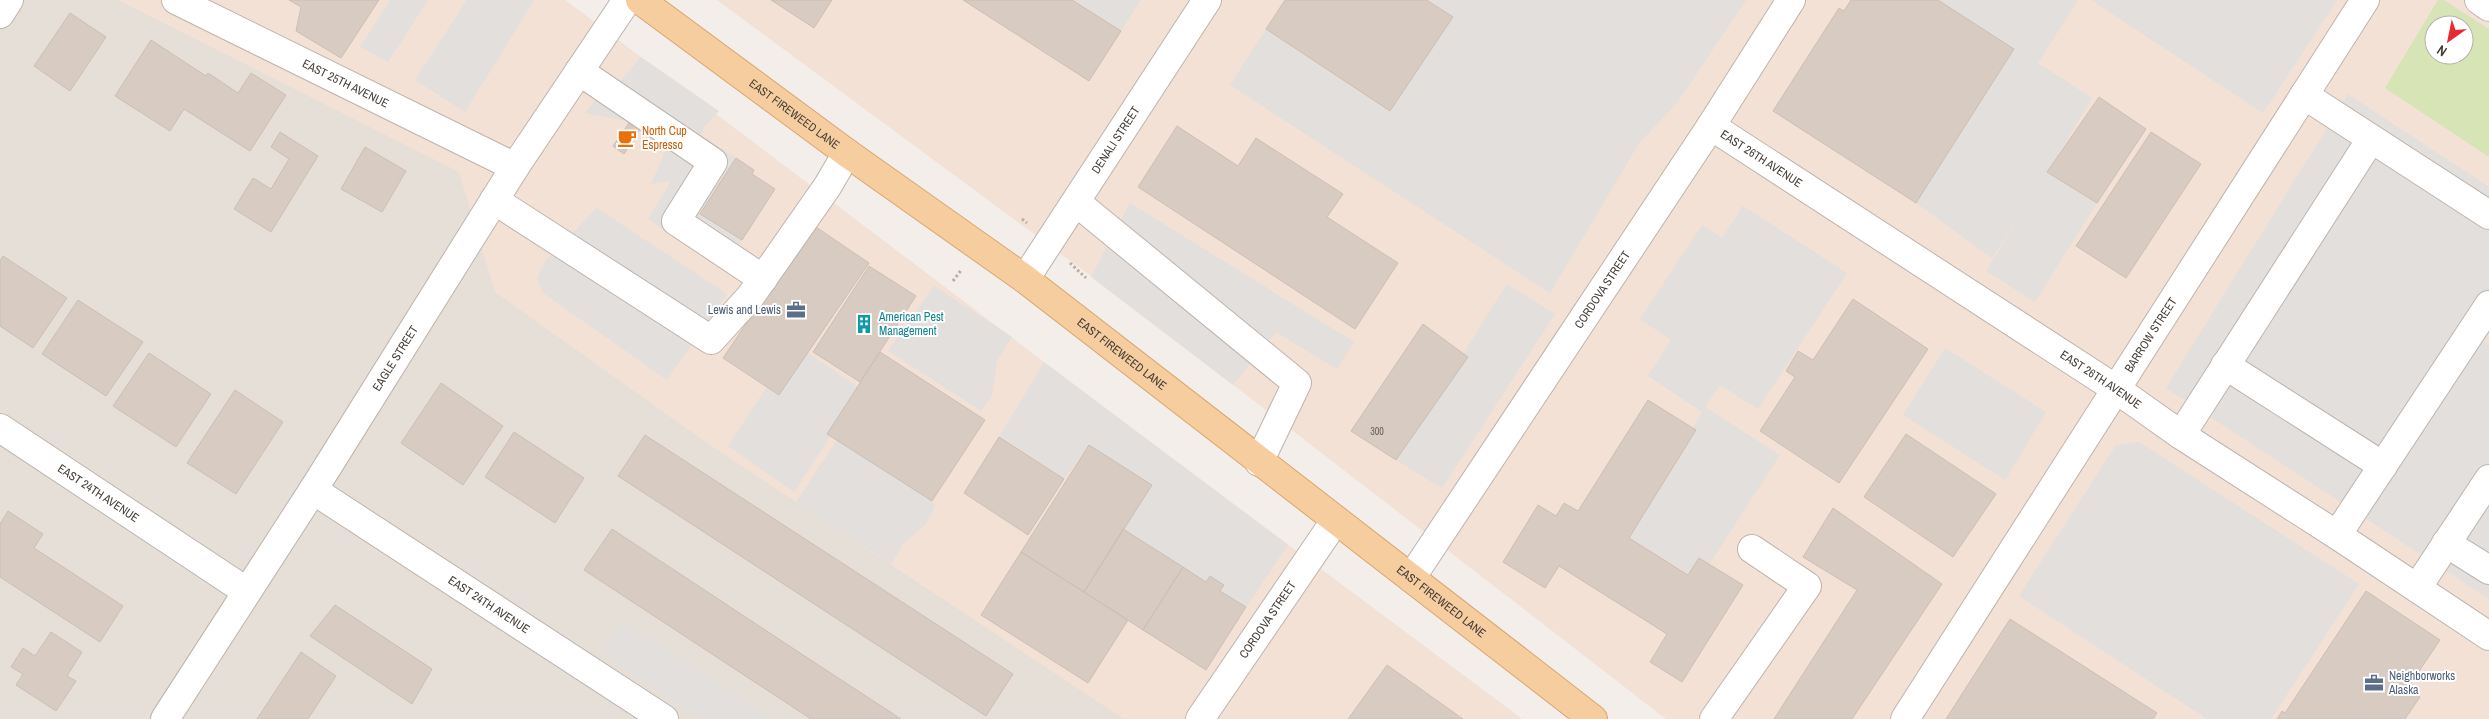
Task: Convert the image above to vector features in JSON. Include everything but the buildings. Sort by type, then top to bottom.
[{"type":"main road","name":"EAST FIREWEED LANE","points":[[640,0],[847,153],[1025,279],[1593,719]]},
{"type":"street","points":[[0,14],[9,0]]},
{"type":"street","name":"EAST 25TH AVENUE","points":[[176,0],[515,167]]},
{"type":"street","name":"EAGLE STREET","points":[[165,719],[246,591],[314,490],[515,167],[627,0]]},
{"type":"street","name":"DENALI STREET","points":[[1025,279],[1206,0]]},
{"type":"street","name":"CORDOVA STREET","points":[[1411,578],[1711,126],[1791,0]]},
{"type":"street","name":"BARROW STREET","points":[[1905,719],[2365,0]]},
{"type":"street","points":[[2479,0],[2489,7]]},
{"type":"street","points":[[579,71],[713,162],[676,221],[763,279]]},
{"type":"street","points":[[2304,95],[2489,215]]},
{"type":"street","name":"EAST 26TH AVENUE","points":[[1711,126],[2116,389],[2180,435],[2337,535],[2489,636]]},
{"type":"street","points":[[2180,435],[2371,139]]},
{"type":"street","points":[[494,200],[711,340],[750,297],[827,187],[847,153]]},
{"type":"street","points":[[1076,202],[1297,383],[1259,462]]},
{"type":"street","points":[[2337,535],[2489,305]]},
{"type":"street","points":[[2226,365],[2383,466]]},
{"type":"street","name":"EAST 24TH AVENUE","points":[[0,428],[246,591]]},
{"type":"street","points":[[2417,588],[2489,479]]},
{"type":"street","name":"EAST 24TH AVENUE","points":[[314,490],[664,719]]},
{"type":"street","name":"CORDOVA STREET","points":[[1200,719],[1335,521]]},
{"type":"street","points":[[2446,543],[2489,570]]},
{"type":"street","points":[[1714,719],[1807,586],[1752,549]]},
{"type":"shaded area","points":[[0,0],[565,0],[1098,403],[1522,719],[0,719]]},
{"type":"shaded area","points":[[118,0],[565,0],[1098,403],[1522,719],[1124,719],[707,443],[495,292],[459,172]]},
{"type":"shaded area","points":[[390,0],[428,0],[388,62],[360,47]]},
{"type":"shaded area","points":[[467,0],[534,0],[465,112],[415,80]]},
{"type":"shaded area","points":[[717,0],[2489,0],[2489,719],[1666,719],[1130,305]]},
{"type":"shaded area","points":[[1072,0],[1141,0],[1121,31]]},
{"type":"shaded area","points":[[1431,0],[1746,0],[1677,103],[1639,143],[1550,293],[1230,85],[1266,29],[1390,111],[1453,18]]},
{"type":"shaded area","points":[[1938,0],[2078,0],[2038,63],[2092,98],[2048,172],[2097,203],[2035,302],[1986,271],[2023,211],[1992,258],[1916,203],[2014,49]]},
{"type":"shaded area","points":[[2091,0],[2337,0],[2263,113]]},
{"type":"shaded area","points":[[641,57],[719,111],[704,127],[701,135],[736,158],[700,214],[742,240],[722,269],[648,219],[671,181],[651,184],[668,145],[636,123],[585,113],[601,93],[623,78]]},
{"type":"shaded area","points":[[2348,94],[2489,187],[2489,334],[2484,342],[2489,345],[2489,599],[2166,388]]},
{"type":"shaded area","points":[[1130,203],[1354,342],[1337,369],[1276,332],[1233,385],[1091,277]]},
{"type":"shaded area","points":[[1743,206],[1847,273],[1758,409],[1720,385],[1705,407],[1780,455],[1699,580],[1629,538],[1702,412],[1648,376],[1671,340],[1640,319],[1702,225],[1722,238]]},
{"type":"shaded area","points":[[597,208],[727,294],[667,380],[543,293],[537,278],[546,260]]},
{"type":"shaded area","points":[[1507,284],[1555,314],[1442,488],[1396,460]]},
{"type":"shaded area","points":[[934,286],[1012,337],[997,361],[992,396],[981,411],[888,351]]},
{"type":"shaded area","points":[[795,344],[861,389],[794,492],[728,446]]},
{"type":"shaded area","points":[[1945,348],[2046,412],[2005,480],[1903,415]]},
{"type":"shaded area","points":[[1044,362],[1288,545],[1246,607],[1220,591],[1223,585],[1210,576],[1206,582],[1123,529],[1151,485],[1089,445],[1064,479],[999,437]]},
{"type":"shaded area","points":[[837,440],[932,501],[935,506],[926,524],[903,544],[891,564],[796,502]]},
{"type":"shaded area","points":[[2139,442],[2359,584],[2271,719],[2207,719],[2019,596],[2116,445]]},
{"type":"shaded area","points":[[623,621],[772,719],[701,719],[602,654]]},
{"type":"green space","points":[[2438,0],[2444,0],[2467,15],[2429,15]]},
{"type":"green space","points":[[2474,19],[2489,29],[2489,157],[2385,88],[2424,23],[2424,65],[2474,65]]},
{"type":"place","name":"North Cup Espresso","points":[[627,138]]},
{"type":"place","name":"Lewis and Lewis","points":[[796,310]]},
{"type":"place","name":"American Pest Management","points":[[864,324]]},
{"type":"place","name":"Neighborworks Alaska","points":[[2374,683]]}]
